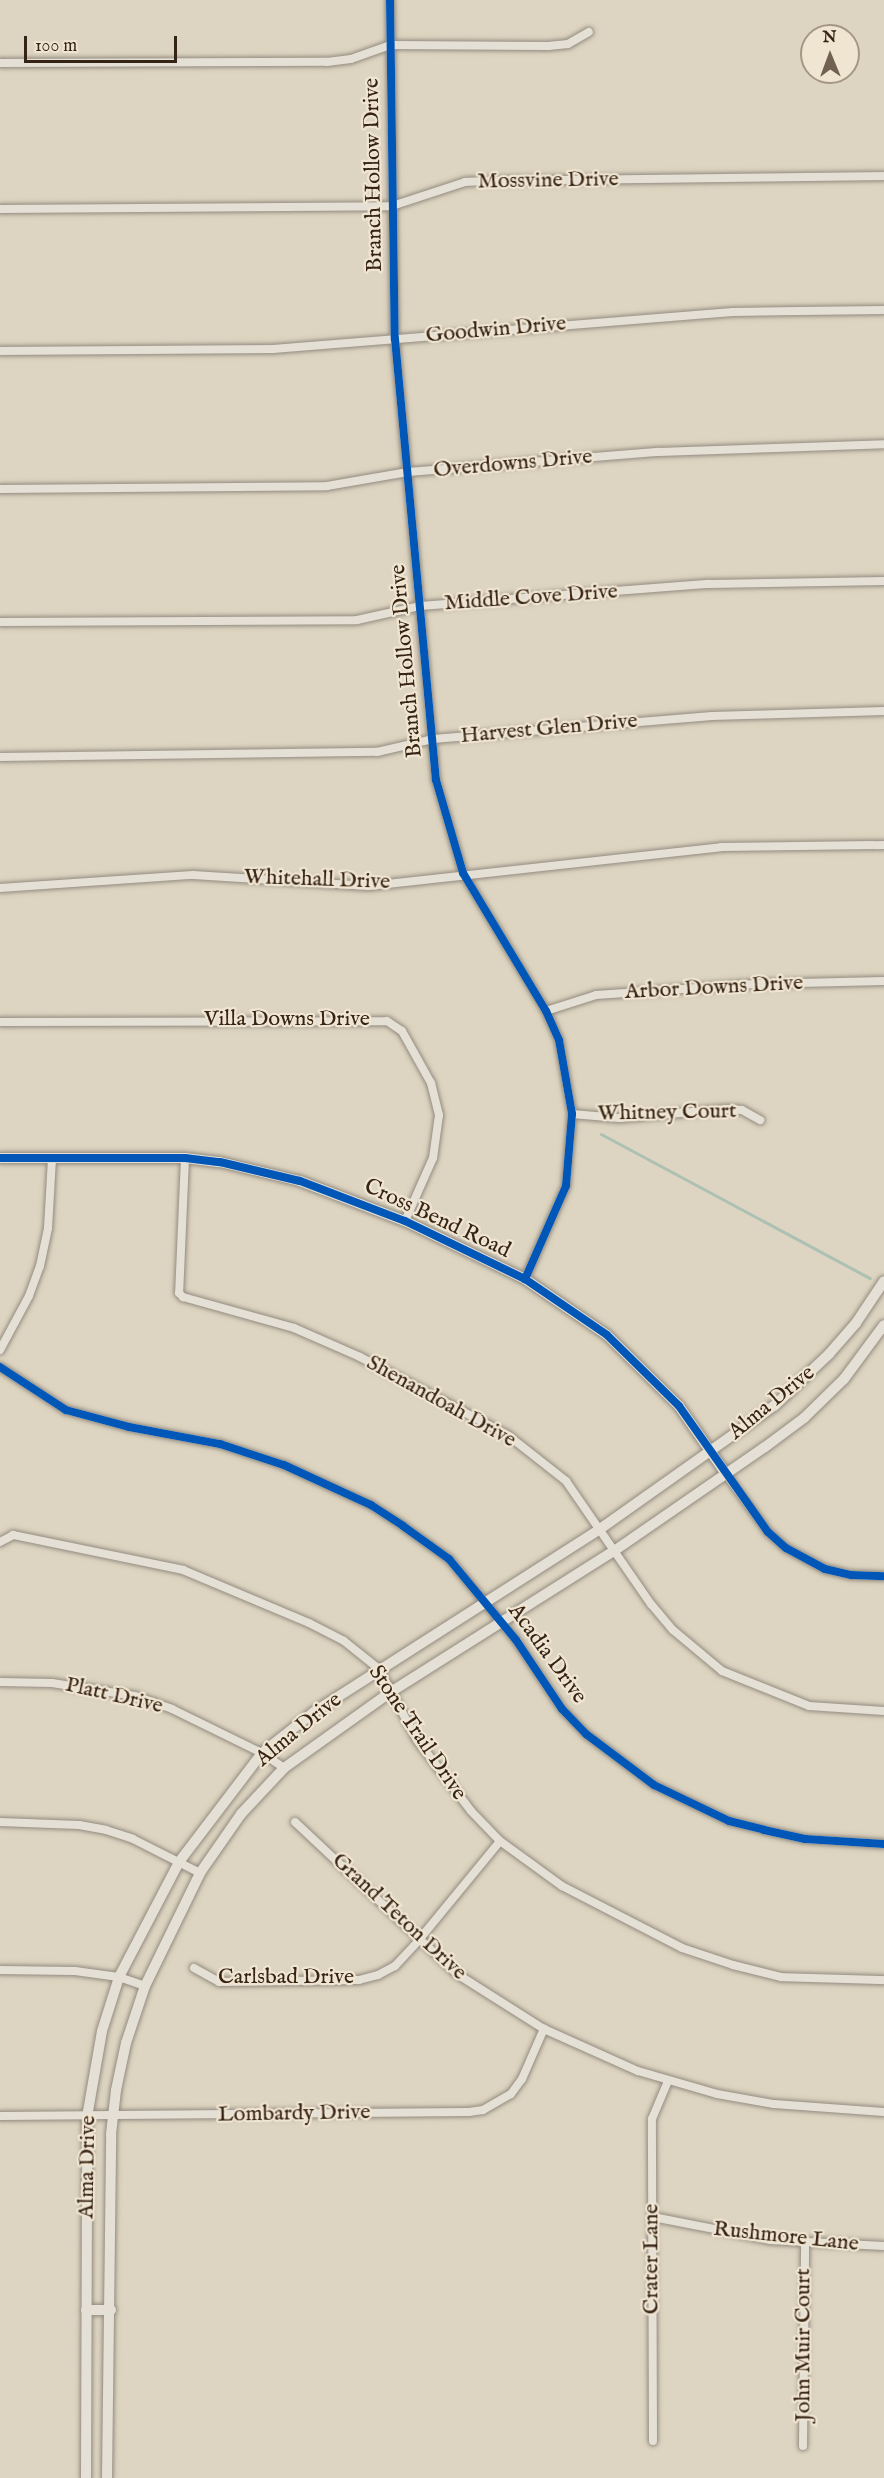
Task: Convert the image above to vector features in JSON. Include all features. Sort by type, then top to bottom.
[{"type":"main road","name":"Cross Bend Road","points":[[0,1158],[185,1158],[220,1162],[300,1181],[405,1221],[525,1279],[607,1335],[679,1406],[726,1474]]},
{"type":"main road","name":"Alma Drive","points":[[86,2478],[87,2117],[102,2031],[119,1977],[179,1862],[262,1753],[379,1669],[600,1529],[711,1451],[805,1379],[856,1323],[884,1281]]},
{"type":"main road","name":"Alma Drive","points":[[107,2478],[112,2116],[126,2043],[145,1986],[200,1873],[241,1814],[284,1768],[389,1693],[614,1551],[804,1418],[844,1378],[884,1325]]},
{"type":"main road","points":[[86,2310],[111,2310]]},
{"type":"street","name":"Branch Hollow Drive","points":[[390,0],[395,339],[433,739],[441,799],[463,873],[546,1011],[560,1040],[572,1114],[566,1186],[525,1279]]},
{"type":"street","points":[[0,63],[327,62],[351,59],[390,45],[548,46],[568,44],[589,32]]},
{"type":"street","name":"Mossvine Drive","points":[[0,209],[392,206],[465,182],[884,176]]},
{"type":"street","name":"Goodwin Drive","points":[[0,351],[273,349],[733,312],[884,310]]},
{"type":"street","name":"Overdowns Drive","points":[[0,489],[327,486],[408,472],[658,452],[884,444]]},
{"type":"street","name":"Middle Cove Drive","points":[[0,622],[357,620],[420,606],[709,584],[884,581]]},
{"type":"street","name":"Harvest Glen Drive","points":[[0,757],[377,752],[433,739],[712,716],[884,711]]},
{"type":"street","name":"Whitehall Drive","points":[[0,888],[193,875],[369,886],[463,873],[722,847],[884,845]]},
{"type":"street","name":"Arbor Downs Drive","points":[[546,1011],[596,995],[884,981]]},
{"type":"street","name":"Villa Downs Drive","points":[[0,1022],[387,1021],[402,1031],[431,1083],[439,1115],[434,1158],[405,1221]]},
{"type":"street","name":"Whitney Court","points":[[572,1114],[619,1118],[735,1109],[760,1120]]},
{"type":"street","points":[[0,1350],[29,1296],[40,1266],[48,1228],[52,1158]]},
{"type":"street","name":"Shenandoah Drive","points":[[185,1158],[179,1293],[183,1297],[294,1328],[476,1416],[509,1436],[566,1481],[614,1551],[673,1630],[722,1671],[809,1706],[884,1711]]},
{"type":"street","name":"Acadia Drive","points":[[0,1367],[66,1410],[129,1427],[220,1444],[284,1465],[370,1505],[449,1559],[486,1601],[562,1709],[586,1734],[654,1785],[729,1821],[805,1839],[884,1844]]},
{"type":"street","name":"Cross Bend Road","points":[[726,1474],[768,1532],[786,1548],[825,1569],[851,1575],[884,1576]]},
{"type":"street","name":"Stone Trail Drive","points":[[0,1542],[13,1535],[183,1570],[344,1641],[379,1669],[389,1693],[442,1776],[500,1840],[600,1909],[682,1948],[781,1977],[884,1980]]},
{"type":"street","name":"Platt Drive","points":[[0,1682],[52,1683],[135,1696],[172,1709],[262,1753],[284,1768]]},
{"type":"street","points":[[0,1822],[79,1825],[106,1830],[200,1873]]},
{"type":"street","name":"Grand Teton Drive","points":[[295,1822],[418,1941],[486,1995],[544,2029],[668,2081],[774,2104],[884,2112]]},
{"type":"street","name":"Carlsbad Drive","points":[[194,1968],[219,1982],[359,1980],[395,1966],[500,1840]]},
{"type":"street","points":[[0,1970],[75,1971],[119,1977],[145,1986]]},
{"type":"street","name":"Lombardy Drive","points":[[0,2116],[87,2117],[483,2110],[511,2094],[522,2079],[544,2029]]},
{"type":"street","name":"Crater Lane","points":[[653,2441],[652,2119],[668,2081]]},
{"type":"street","name":"Rushmore Lane","points":[[653,2217],[736,2235],[805,2244],[884,2246]]},
{"type":"street","name":"John Muir Court","points":[[803,2446],[805,2244]]},
{"type":"waterway","points":[[601,1134],[870,1278]]},
{"type":"cycle path","points":[[390,0],[395,339],[436,780],[463,873],[546,1011],[559,1040],[572,1114],[566,1186],[525,1279]]},
{"type":"cycle path","points":[[0,1158],[185,1158],[220,1162],[300,1181],[405,1221],[525,1279],[607,1335],[679,1406],[768,1532],[786,1548],[825,1569],[851,1575],[884,1576]]},
{"type":"cycle path","points":[[0,1367],[66,1410],[129,1427],[220,1444],[284,1465],[371,1505],[449,1559],[516,1640],[562,1709],[586,1734],[654,1785],[729,1821],[764,1830],[805,1839],[884,1844]]}]
